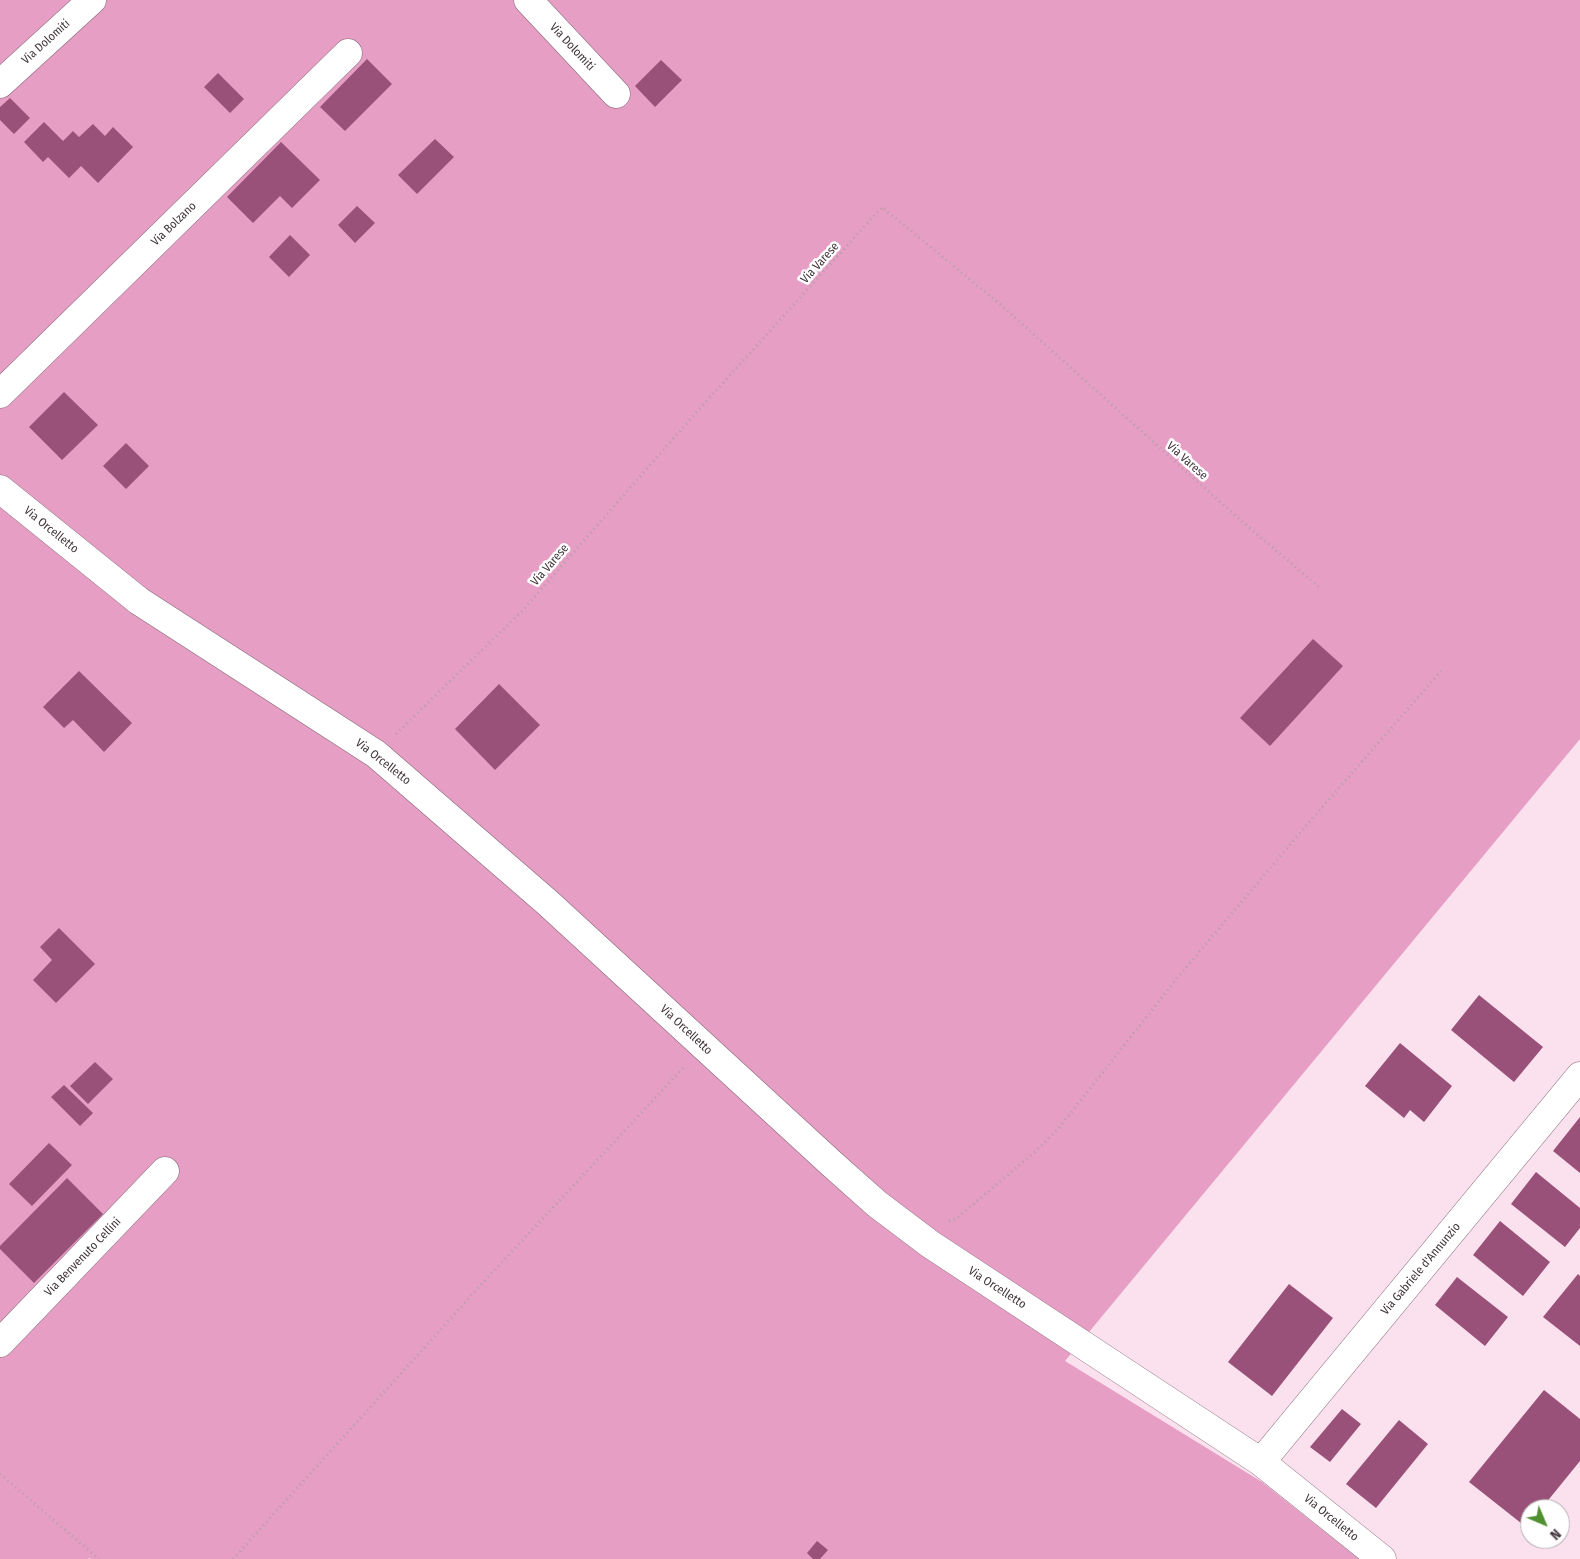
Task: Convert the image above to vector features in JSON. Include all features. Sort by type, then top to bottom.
[{"type":"street","name":"Via Dolomiti","points":[[0,84],[92,0]]},
{"type":"street","name":"Via Dolomiti","points":[[528,0],[616,94]]},
{"type":"street","name":"Via Bolzano","points":[[0,394],[348,53]]},
{"type":"street","name":"Via Orcelletto","points":[[0,489],[138,601],[376,754],[548,903],[877,1204],[930,1244],[1261,1462],[1382,1559]]},
{"type":"street","name":"Via Gabriele d'Annunzio","points":[[1261,1462],[1580,1076]]},
{"type":"street","name":"Via Benvenuto Cellini","points":[[0,1343],[165,1171]]},
{"type":"path","name":"Via Varese","points":[[376,754],[522,610],[882,207],[1001,305],[1230,511],[1319,587]]},
{"type":"path","points":[[915,1232],[956,1219],[1037,1150],[1058,1129],[1178,977],[1441,671]]},
{"type":"path","points":[[233,1559],[490,1275],[703,1045]]},
{"type":"path","points":[[0,1474],[99,1559]]},
{"type":"shaded area","points":[[0,0],[1580,0],[1580,739],[1065,1361],[1262,1482],[1359,1559],[0,1559]]},
{"type":"building","points":[[367,59],[392,84],[345,131],[320,107]]},
{"type":"building","points":[[661,60],[682,80],[655,107],[635,86]]},
{"type":"building","points":[[218,73],[244,99],[230,113],[204,87]]},
{"type":"building","points":[[10,98],[30,118],[14,134],[0,120],[0,107]]},
{"type":"building","points":[[44,122],[63,141],[73,131],[79,137],[93,124],[105,136],[113,127],[133,147],[98,183],[81,166],[69,178],[48,157],[43,162],[24,142]]},
{"type":"building","points":[[435,139],[454,157],[417,194],[398,175]]},
{"type":"building","points":[[281,142],[320,180],[292,208],[280,196],[253,223],[227,197]]},
{"type":"building","points":[[357,206],[375,223],[355,243],[338,225]]},
{"type":"building","points":[[290,235],[310,255],[289,277],[269,257]]},
{"type":"building","points":[[64,392],[98,425],[62,460],[29,427]]},
{"type":"building","points":[[126,443],[149,466],[126,489],[103,466]]},
{"type":"building","points":[[1313,639],[1343,666],[1270,746],[1240,718]]},
{"type":"building","points":[[79,671],[132,723],[104,752],[73,720],[64,728],[43,707]]},
{"type":"building","points":[[499,684],[540,725],[495,770],[455,729]]},
{"type":"building","points":[[59,928],[95,964],[56,1003],[33,980],[52,960],[40,947]]},
{"type":"building","points":[[1479,995],[1543,1047],[1514,1082],[1451,1030]]},
{"type":"building","points":[[1400,1043],[1452,1086],[1424,1122],[1410,1110],[1404,1118],[1365,1086]]},
{"type":"building","points":[[95,1062],[113,1079],[88,1104],[70,1086]]},
{"type":"building","points":[[64,1085],[93,1113],[80,1126],[51,1097]]},
{"type":"building","points":[[1580,1117],[1580,1173],[1553,1151]]},
{"type":"building","points":[[49,1143],[72,1165],[32,1206],[9,1184]]},
{"type":"building","points":[[1536,1172],[1580,1208],[1580,1228],[1565,1247],[1511,1204]]},
{"type":"building","points":[[67,1178],[103,1214],[34,1283],[0,1249],[0,1246]]},
{"type":"building","points":[[1500,1221],[1550,1262],[1523,1296],[1473,1255]]},
{"type":"building","points":[[1578,1274],[1580,1276],[1580,1346],[1543,1317]]},
{"type":"building","points":[[1457,1277],[1508,1317],[1485,1346],[1435,1305]]},
{"type":"building","points":[[1289,1284],[1333,1318],[1272,1396],[1228,1362]]},
{"type":"building","points":[[1544,1390],[1580,1419],[1580,1461],[1549,1499],[1520,1499],[1520,1522],[1469,1482]]},
{"type":"building","points":[[1342,1409],[1361,1424],[1330,1462],[1310,1447]]},
{"type":"building","points":[[1399,1420],[1428,1444],[1376,1508],[1346,1484]]},
{"type":"building","points":[[817,1541],[828,1550],[820,1559],[813,1559],[807,1553]]}]
